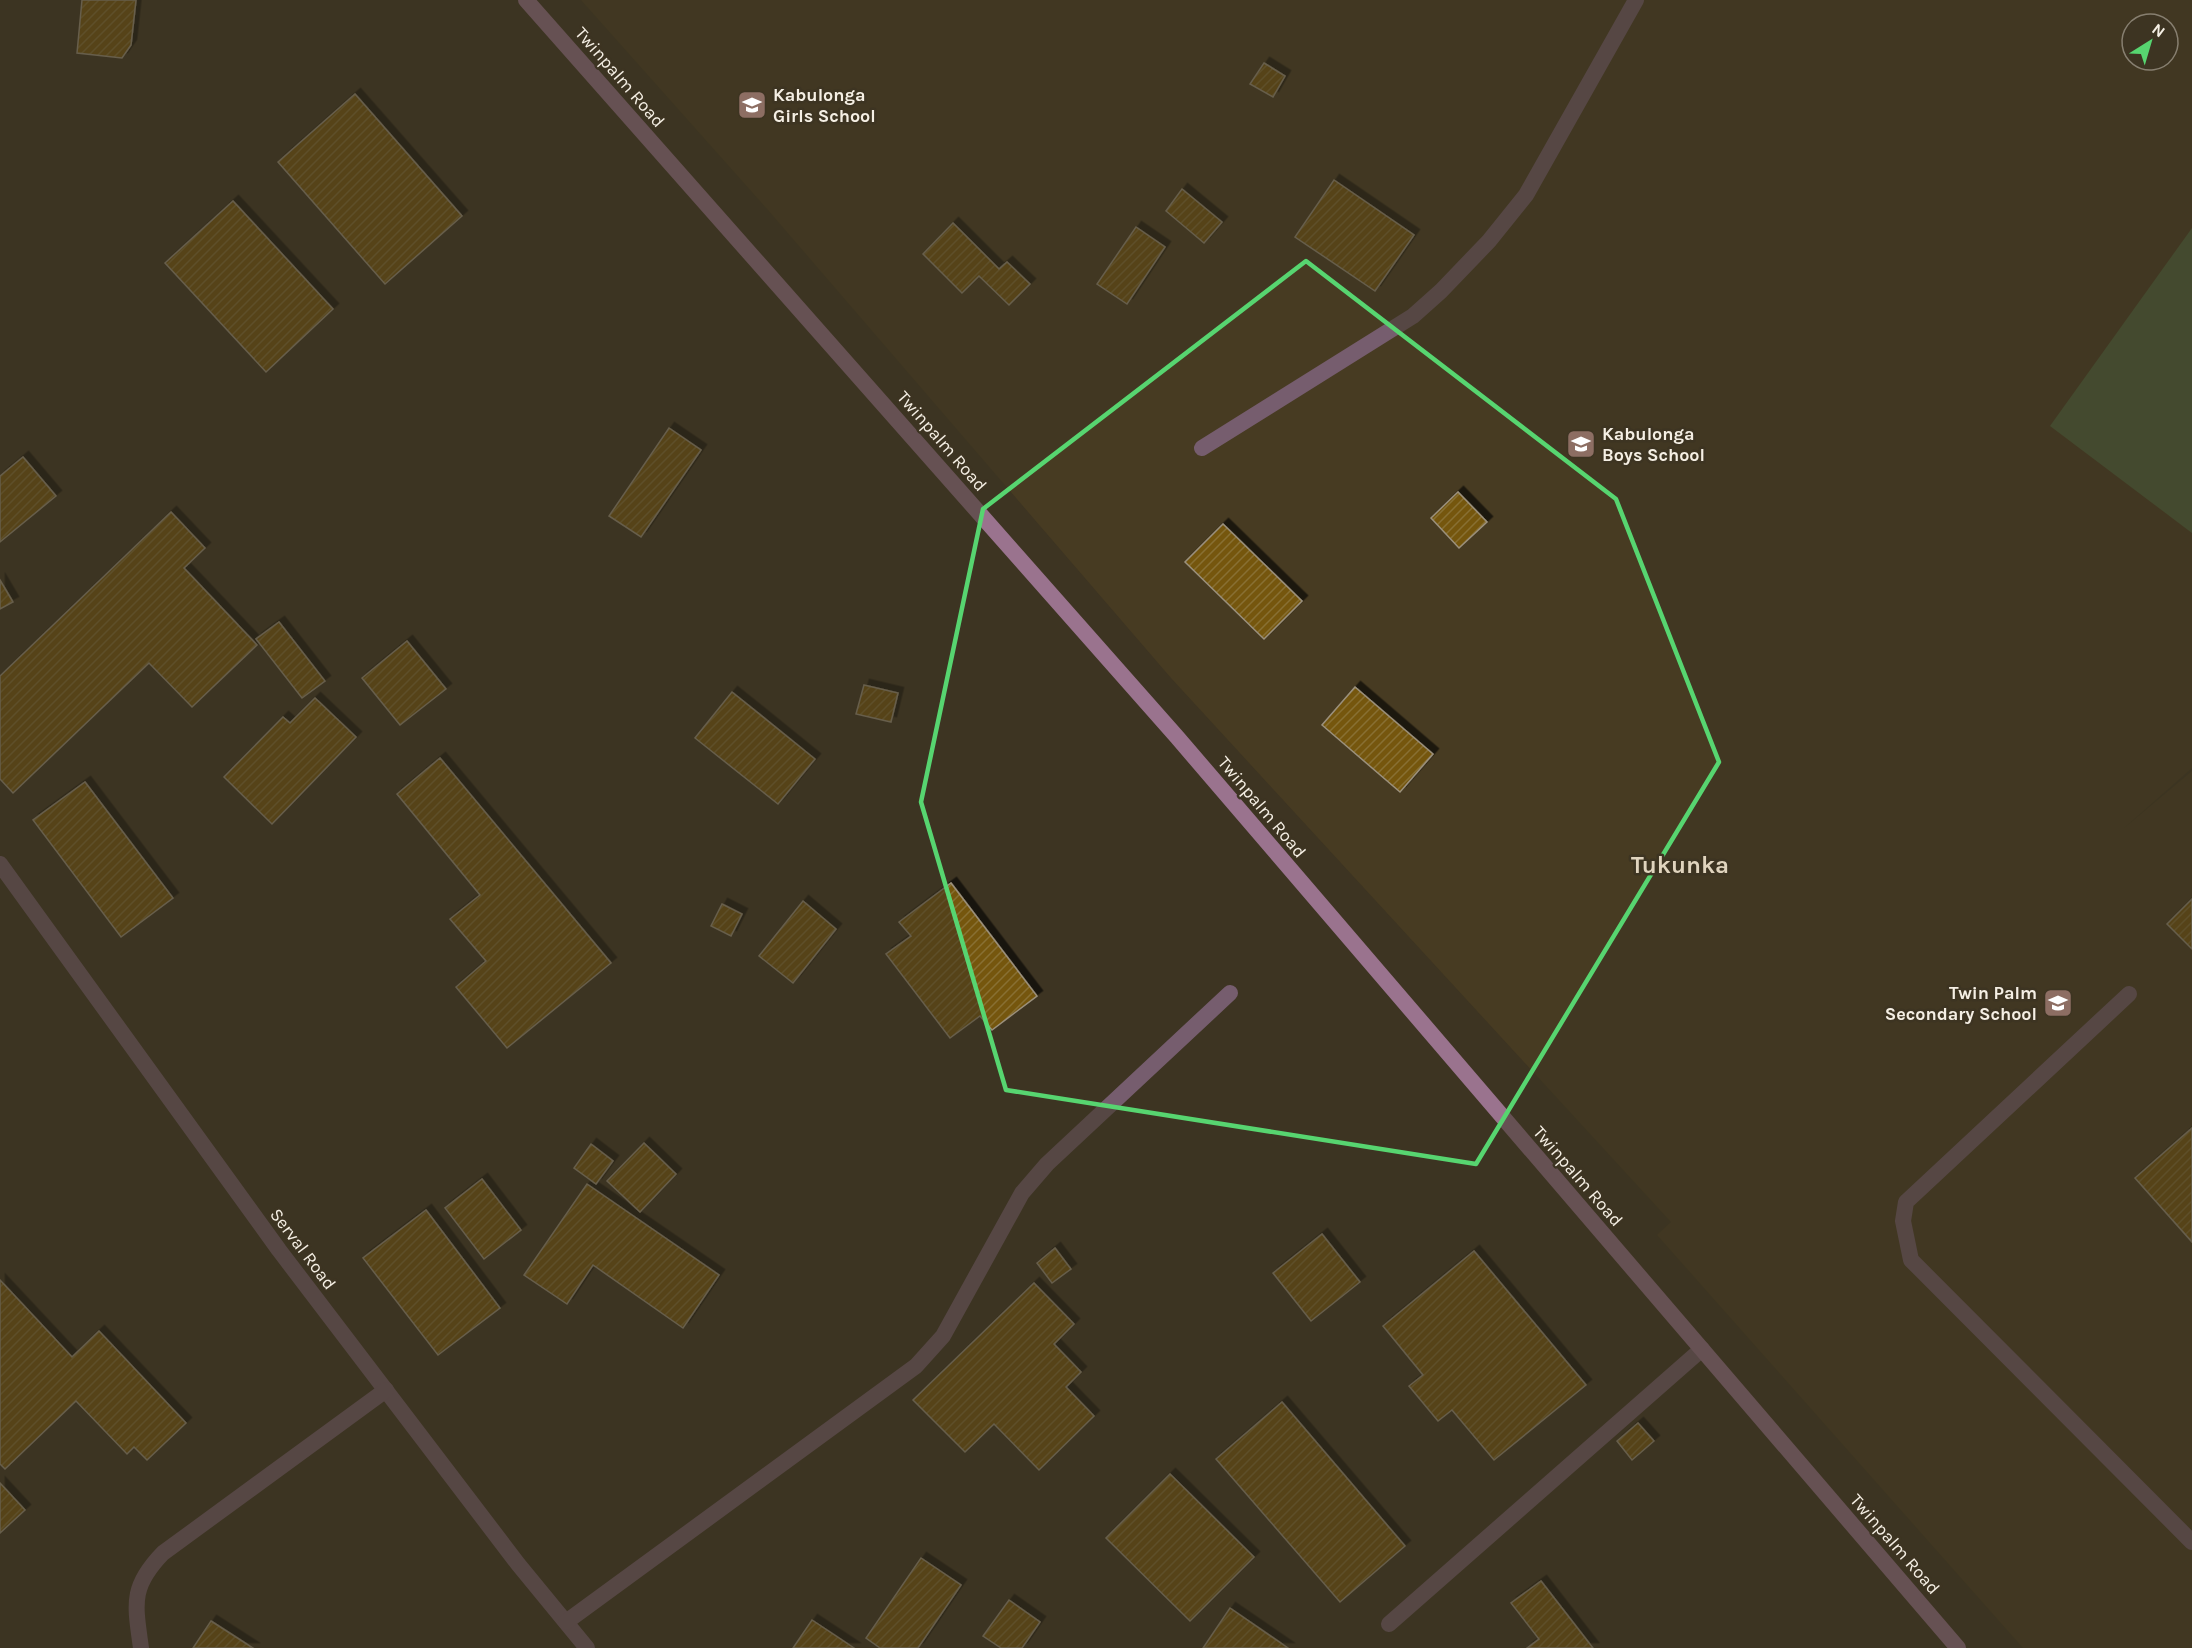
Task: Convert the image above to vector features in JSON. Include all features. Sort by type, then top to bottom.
[{"type":"main road","name":"Twinpalm Road","points":[[526,0],[1177,737],[1958,1648]]},
{"type":"street","points":[[1202,448],[1413,316],[1489,241],[1526,195],[1636,0]]},
{"type":"street","name":"Serval Road","points":[[0,864],[272,1240],[518,1564],[587,1648]]},
{"type":"street","points":[[566,1622],[916,1366],[943,1336],[1022,1193],[1047,1164],[1230,993]]},
{"type":"street","points":[[2129,994],[1906,1202],[1904,1221],[1911,1260],[2192,1542]]},
{"type":"street","points":[[1389,1624],[1702,1349]]},
{"type":"street","points":[[141,1648],[136,1595],[149,1567],[163,1553],[386,1390]]},
{"type":"highlighted area","points":[[1306,261],[1616,499],[1719,762],[1476,1164],[1006,1090],[921,802],[983,509]]},
{"type":"shaded area","name":"Kabulonga Boys School","points":[[581,0],[2192,0],[2192,768],[2123,829],[2192,771],[2192,1648],[2023,1648],[1657,1235],[1671,1222],[1171,678],[768,210]]},
{"type":"green space","points":[[2192,228],[2192,533],[2050,426]]},
{"type":"building","points":[[82,0],[136,0],[131,45],[122,58],[77,53]]},
{"type":"building","points":[[1264,63],[1285,76],[1273,97],[1250,84]]},
{"type":"building","points":[[355,94],[462,216],[385,284],[278,162]]},
{"type":"building","points":[[1334,180],[1414,235],[1375,291],[1295,237]]},
{"type":"building","points":[[1182,189],[1222,222],[1204,243],[1166,211]]},
{"type":"building","points":[[233,201],[333,309],[266,372],[165,263]]},
{"type":"building","points":[[953,223],[999,269],[1007,262],[1030,284],[1009,305],[979,276],[962,293],[923,254]]},
{"type":"building","points":[[1136,227],[1165,247],[1127,304],[1097,284]]},
{"type":"building","points":[[669,428],[701,450],[641,537],[609,516]]},
{"type":"building","points":[[23,457],[56,496],[0,542],[0,476]]},
{"type":"building","points":[[1458,492],[1487,522],[1459,548],[1431,518]]},
{"type":"building","points":[[171,512],[205,548],[184,568],[257,645],[192,707],[149,663],[13,793],[0,779],[0,676]]},
{"type":"building","points":[[1223,524],[1302,601],[1264,639],[1185,562]]},
{"type":"building","points":[[0,580],[13,602],[0,609]]},
{"type":"building","points":[[279,622],[325,681],[302,698],[256,639]]},
{"type":"building","points":[[407,641],[446,689],[400,725],[362,678]]},
{"type":"building","points":[[864,685],[898,693],[891,722],[856,714]]},
{"type":"building","points":[[1355,687],[1433,754],[1400,792],[1322,725]]},
{"type":"building","points":[[732,692],[815,759],[778,804],[695,738]]},
{"type":"building","points":[[315,698],[356,737],[272,824],[224,777],[283,717],[290,723]]},
{"type":"building","points":[[440,758],[611,963],[507,1048],[456,987],[486,961],[450,919],[480,895],[397,794]]},
{"type":"building","points":[[85,782],[173,898],[121,937],[33,820]]},
{"type":"building","points":[[951,883],[1037,996],[992,1030],[980,1016],[950,1038],[886,954],[911,936],[899,922]]},
{"type":"building","points":[[2192,899],[2192,949],[2167,924]]},
{"type":"building","points":[[803,901],[836,929],[793,983],[759,956]]},
{"type":"building","points":[[722,904],[742,914],[731,936],[711,926]]},
{"type":"building","points":[[2192,1128],[2192,1242],[2135,1178]]},
{"type":"building","points":[[644,1143],[676,1174],[640,1212],[607,1181]]},
{"type":"building","points":[[591,1144],[613,1161],[596,1184],[574,1168]]},
{"type":"building","points":[[482,1179],[521,1230],[484,1259],[445,1208]]},
{"type":"building","points":[[587,1184],[719,1275],[683,1328],[593,1265],[567,1304],[524,1275]]},
{"type":"building","points":[[426,1210],[500,1308],[438,1355],[363,1258]]},
{"type":"building","points":[[1322,1234],[1360,1282],[1311,1321],[1273,1273]]},
{"type":"building","points":[[1055,1248],[1071,1269],[1052,1283],[1037,1263]]},
{"type":"building","points":[[1474,1251],[1586,1385],[1494,1460],[1452,1410],[1438,1421],[1409,1386],[1423,1375],[1383,1326]]},
{"type":"building","points":[[0,1280],[72,1357],[99,1331],[186,1423],[147,1460],[134,1447],[127,1454],[76,1401],[5,1469],[0,1464]]},
{"type":"building","points":[[1034,1283],[1074,1324],[1054,1344],[1081,1372],[1066,1387],[1094,1416],[1039,1470],[994,1424],[965,1452],[913,1400]]},
{"type":"building","points":[[1282,1402],[1405,1546],[1340,1602],[1216,1459]]},
{"type":"building","points":[[1638,1423],[1654,1441],[1632,1460],[1617,1441]]},
{"type":"building","points":[[1170,1474],[1254,1557],[1190,1621],[1106,1538]]},
{"type":"building","points":[[0,1483],[25,1510],[0,1533]]},
{"type":"building","points":[[921,1558],[961,1585],[918,1648],[880,1648],[866,1638]]},
{"type":"building","points":[[1541,1581],[1593,1648],[1527,1648],[1539,1639],[1511,1603]]},
{"type":"building","points":[[1009,1600],[1040,1622],[1022,1648],[1001,1648],[983,1636]]},
{"type":"building","points":[[1230,1608],[1288,1648],[1203,1648]]},
{"type":"building","points":[[812,1620],[854,1648],[793,1648]]},
{"type":"building","points":[[211,1621],[253,1648],[193,1648]]},
{"type":"place","name":"Kabulonga Girls School","points":[[752,105]]},
{"type":"place","name":"Kabulonga Boys School","points":[[1581,444]]},
{"type":"place","name":"Twin Palm Secondary School","points":[[2058,1003]]},
{"type":"district","name":"Tukunka","points":[[1680,865]]}]
